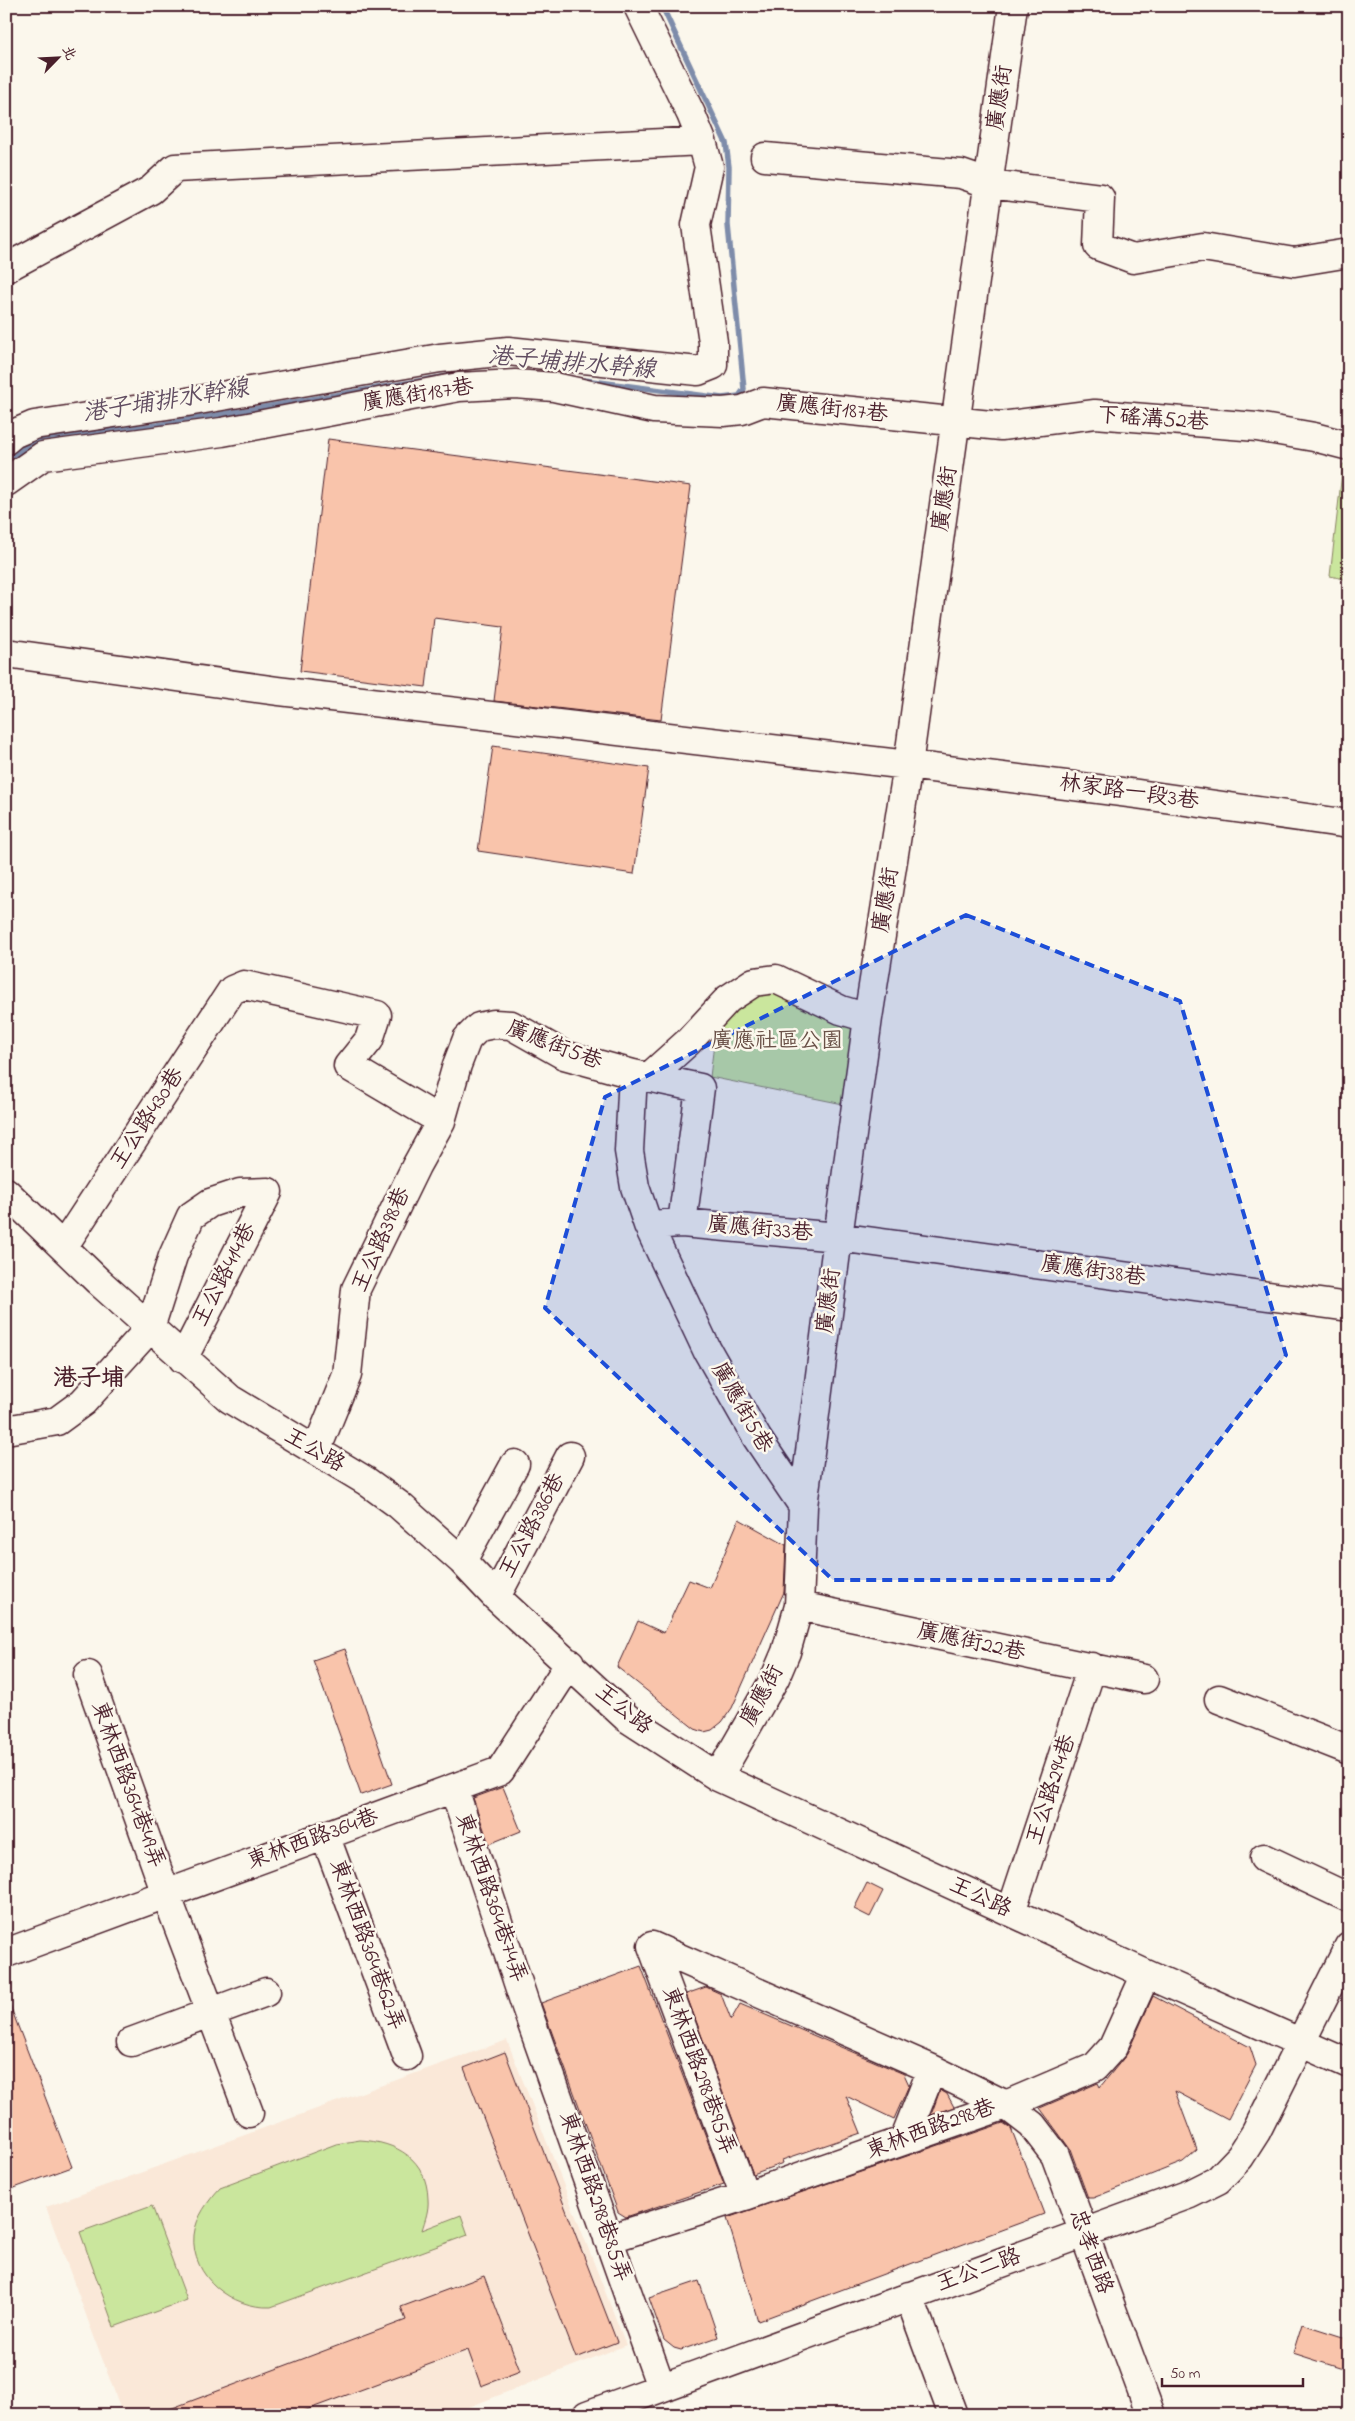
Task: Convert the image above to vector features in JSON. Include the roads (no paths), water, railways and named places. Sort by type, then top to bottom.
[{"type":"street","points":[[6,440],[13,434],[34,425],[142,409],[440,358],[508,351],[698,371],[712,365],[713,342],[696,225],[708,167],[702,141],[638,6]]},
{"type":"street","name":"廣應街","points":[[718,1777],[775,1678],[786,1652],[799,1606],[803,1506],[838,1237],[868,1018],[908,765],[957,422],[1013,6]]},
{"type":"street","points":[[6,268],[151,190],[175,168],[702,141]]},
{"type":"street","points":[[766,157],[961,174],[990,184],[1100,198],[1098,246],[1132,259],[1203,247],[1294,262],[1349,253]]},
{"type":"street","name":"廣應街187巷","points":[[6,482],[43,456],[222,432],[459,387],[515,384],[554,387],[654,409],[723,412],[742,410],[763,402],[957,422]]},
{"type":"street","name":"下磘溝52巷","points":[[957,422],[1001,426],[1095,414],[1257,428],[1314,437],[1349,446]]},
{"type":"street","name":"林家路一段3巷","points":[[6,653],[278,692],[908,765],[1137,794],[1349,824]]},
{"type":"street","points":[[641,1076],[688,1042],[728,1000],[754,982],[776,980],[840,1010],[868,1018]]},
{"type":"street","name":"王公路430巷","points":[[63,1247],[232,990],[244,985],[377,1015],[369,1040],[348,1066],[441,1121]]},
{"type":"street","name":"廣應街5巷","points":[[441,1121],[457,1065],[467,1039],[479,1027],[494,1024],[511,1025],[564,1055],[641,1076],[700,1088]]},
{"type":"street","name":"廣應街5巷","points":[[641,1076],[630,1151],[636,1187],[648,1225],[707,1350],[757,1438],[803,1506]]},
{"type":"street","name":"廣應街33巷","points":[[682,1223],[700,1088]]},
{"type":"street","name":"王公路398巷","points":[[316,1451],[347,1375],[356,1289],[416,1166],[441,1121]]},
{"type":"street","name":"王公路","points":[[6,1192],[183,1359],[230,1399],[366,1481],[399,1505],[462,1561],[496,1597],[570,1663],[627,1718],[718,1777],[1146,1974],[1349,2064]]},
{"type":"street","name":"王公路414巷","points":[[150,1328],[173,1256],[191,1216],[210,1202],[240,1193],[268,1192],[183,1359]]},
{"type":"street","name":"廣應街33巷","points":[[648,1225],[682,1223],[838,1237]]},
{"type":"street","name":"廣應街38巷","points":[[838,1237],[1349,1307]]},
{"type":"street","points":[[6,1430],[57,1420],[83,1402],[150,1328]]},
{"type":"street","name":"王公路386巷","points":[[496,1597],[570,1456]]},
{"type":"street","points":[[462,1561],[514,1464]]},
{"type":"street","name":"廣應街22巷","points":[[799,1606],[950,1640],[1092,1667],[1144,1680]]},
{"type":"street","name":"東林西路364巷","points":[[6,1953],[500,1771],[570,1663]]},
{"type":"street","name":"王公路294巷","points":[[1011,1912],[1092,1667]]},
{"type":"street","name":"東林西路364巷49弄","points":[[88,1675],[166,1894],[249,2113]]},
{"type":"street","points":[[1219,1699],[1349,1750]]},
{"type":"street","name":"東林西路364巷74弄","points":[[454,1789],[526,2007]]},
{"type":"street","name":"東林西路364巷62弄","points":[[325,1835],[407,2056]]},
{"type":"street","points":[[1264,1858],[1349,1898]]},
{"type":"street","name":"東林西路298巷","points":[[652,1946],[932,2070],[1006,2105]]},
{"type":"street","name":"東林西路298巷95弄","points":[[652,1946],[745,2196]]},
{"type":"street","name":"王公二路","points":[[587,2415],[1190,2194],[1218,2180],[1240,2157],[1256,2132],[1302,2044],[1349,1946]]},
{"type":"street","points":[[1006,2105],[1095,2067],[1103,2060],[1113,2047],[1146,1974]]},
{"type":"street","points":[[131,2042],[266,1992]]},
{"type":"street","name":"東林西路298巷85弄","points":[[526,2007],[661,2387]]},
{"type":"street","points":[[904,2140],[932,2070]]},
{"type":"street","name":"東林西路298巷","points":[[608,2239],[745,2196],[1006,2105]]},
{"type":"street","name":"忠孝西路","points":[[1006,2105],[1032,2125],[1054,2155],[1151,2415]]},
{"type":"street","points":[[909,2296],[953,2415]]},
{"type":"waterway","name":"港子埔排水幹線","points":[[584,380],[722,398],[739,396],[744,389],[728,225],[729,167],[726,143],[662,6]]},
{"type":"waterway","name":"港子埔排水幹線","points":[[6,462],[21,450],[41,440],[158,425],[460,374]]},
{"type":"district","name":"港子埔","points":[[89,1379]]},
{"type":"park label","name":"廣應社區公園","points":[[777,1042]]}]
